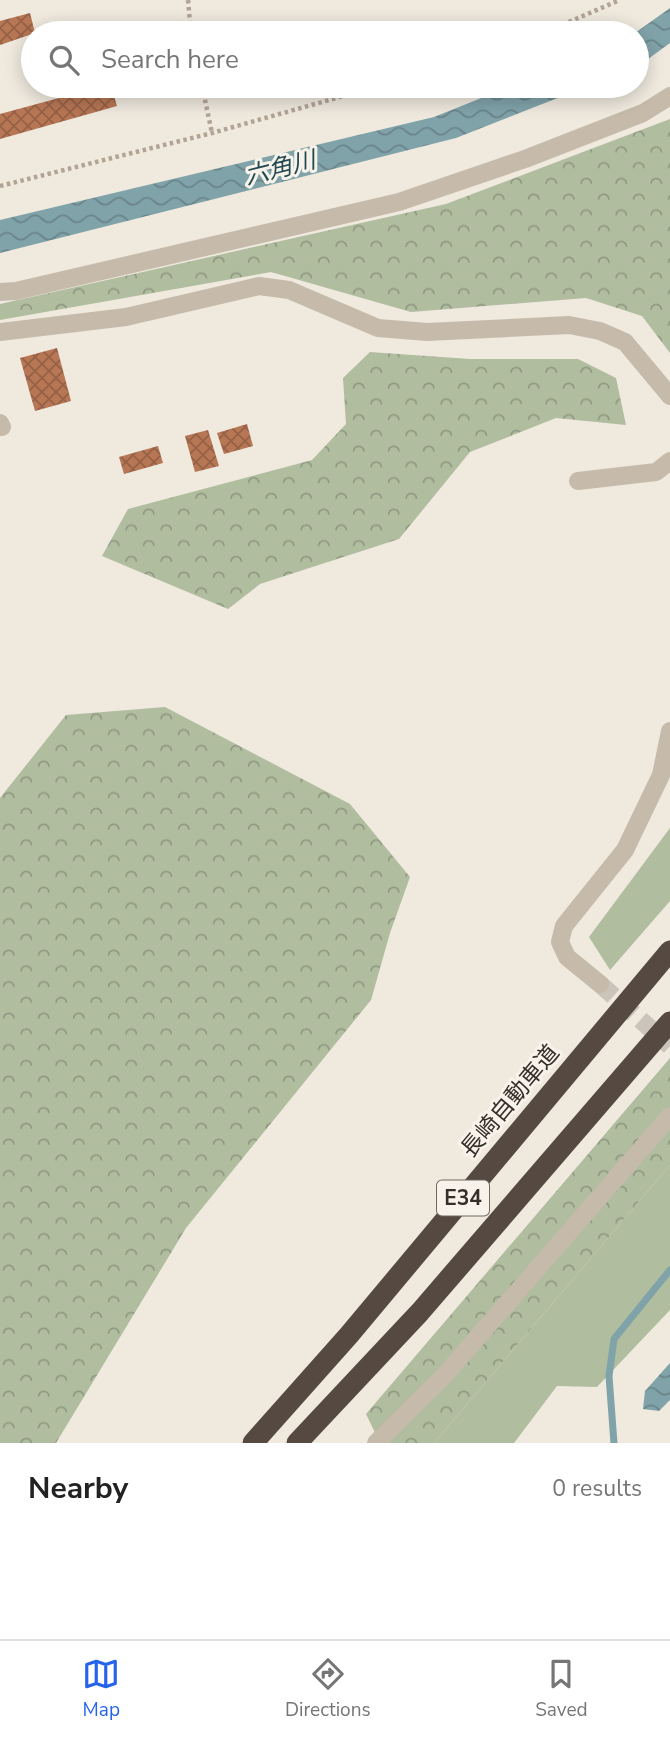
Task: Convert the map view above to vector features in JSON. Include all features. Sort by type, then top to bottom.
[{"type":"highway","name":"長崎自動車道","points":[[253,1443],[349,1335],[670,951]]},
{"type":"highway","name":"E34","points":[[298,1443],[420,1312],[670,1022]]},
{"type":"street","points":[[0,292],[16,291],[398,202],[525,159],[643,113],[670,96]]},
{"type":"street","points":[[0,332],[127,317],[259,286],[289,290],[378,328],[427,332],[569,325],[600,331],[625,342],[670,396]]},
{"type":"street","points":[[578,481],[656,472],[670,461]]},
{"type":"street","points":[[600,984],[567,957],[560,942],[564,926],[625,850],[661,775],[670,730]]},
{"type":"street","points":[[376,1443],[444,1376],[670,1116]]},
{"type":"path","points":[[188,0],[190,21]]},
{"type":"path","points":[[571,21],[620,0]]},
{"type":"path","points":[[205,98],[212,133]]},
{"type":"path","points":[[0,186],[212,133],[336,98]]},
{"type":"green space","points":[[670,119],[670,353],[642,316],[586,298],[411,312],[271,272],[0,320],[0,304],[446,204]]},
{"type":"green space","points":[[370,352],[470,359],[578,359],[616,378],[626,425],[556,418],[470,452],[399,539],[260,584],[228,609],[102,556],[128,509],[312,460],[346,424],[343,378]]},
{"type":"green space","points":[[165,707],[350,804],[410,877],[390,933],[371,1000],[186,1228],[56,1443],[0,1443],[0,798],[66,715]]},
{"type":"green space","points":[[670,828],[670,901],[610,970],[589,937]]},
{"type":"green space","points":[[670,1058],[670,1165],[434,1443],[380,1443],[366,1414]]},
{"type":"green space","points":[[670,1165],[670,1310],[597,1387],[557,1386],[514,1443],[434,1443]]},
{"type":"water","points":[[670,8],[670,43],[649,58],[649,23]]},
{"type":"water","name":"六角川","points":[[481,98],[558,98],[456,138],[0,253],[0,220],[434,117]]},
{"type":"water","points":[[670,1363],[670,1400],[659,1411],[643,1409],[645,1391]]},
{"type":"building","points":[[30,13],[32,21],[21,21],[21,38],[0,45],[0,21]]},
{"type":"building","points":[[59,98],[115,98],[117,106],[0,139],[0,114]]},
{"type":"building","points":[[57,348],[71,401],[35,411],[20,358]]},
{"type":"building","points":[[247,424],[253,446],[224,454],[217,433]]},
{"type":"building","points":[[208,430],[219,466],[195,472],[185,436]]},
{"type":"building","points":[[158,446],[163,463],[124,474],[119,457]]},
{"type":"waterway","points":[[614,1443],[609,1376],[614,1339],[670,1270]]},
{"type":"tunnel","points":[[600,984],[670,1046]]}]
